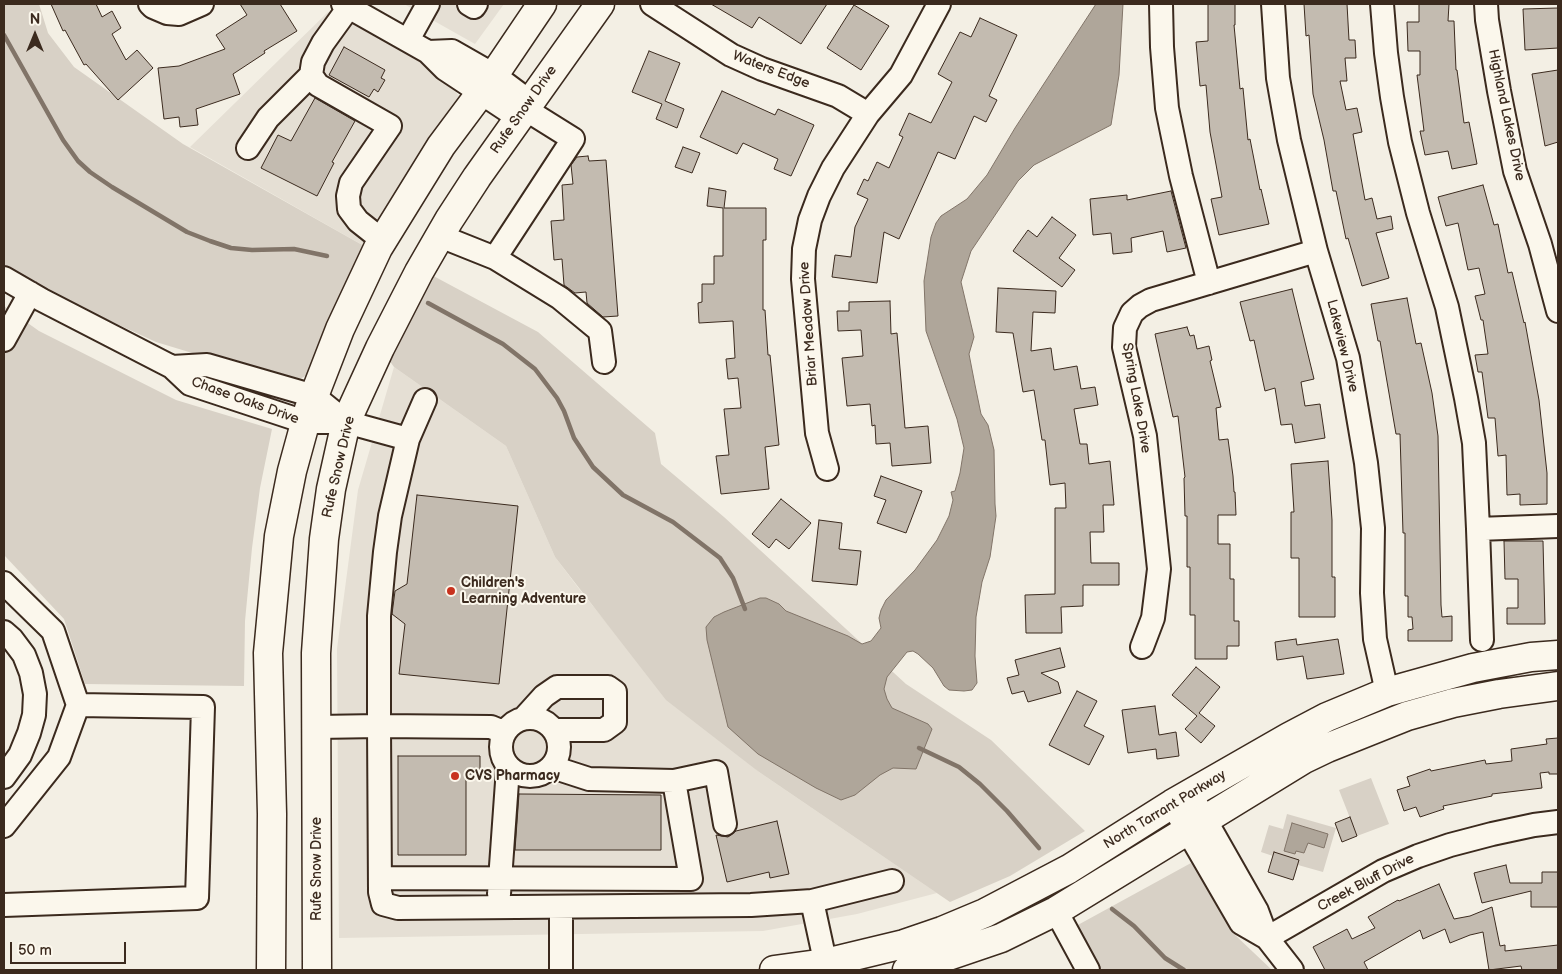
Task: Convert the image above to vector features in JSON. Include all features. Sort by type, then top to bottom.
[{"type":"main road","points":[[271,970],[272,814],[268,653],[279,536],[292,471],[305,422],[340,329],[382,240],[441,146],[542,4]]},
{"type":"main road","name":"Rufe Snow Drive","points":[[317,970],[316,653],[324,539],[331,489],[346,422],[380,348],[440,236],[477,177],[600,4]]},
{"type":"main road","name":"North Tarrant Parkway","points":[[774,970],[826,967],[942,932],[985,914],[1069,869],[1181,799],[1326,717],[1387,692],[1474,668],[1558,654]]},
{"type":"main road","name":"North Tarrant Parkway","points":[[906,970],[1000,938],[1056,911],[1304,759],[1367,731],[1407,716],[1453,703],[1499,694],[1558,686]]},
{"type":"street","points":[[150,4],[166,13],[179,14],[202,4]]},
{"type":"street","points":[[408,40],[428,4]]},
{"type":"street","points":[[469,4],[474,6],[476,4]]},
{"type":"street","name":"Waters Edge","points":[[652,4],[731,56],[838,96],[868,114]]},
{"type":"street","name":"Briar Meadow Drive","points":[[828,469],[817,433],[803,279],[804,250],[810,220],[833,168],[868,114],[901,75],[939,4]]},
{"type":"street","points":[[1162,4],[1162,47],[1167,108],[1181,176],[1208,284]]},
{"type":"street","name":"Lakeview Drive","points":[[1274,4],[1278,78],[1289,140],[1316,250],[1348,358],[1366,463],[1373,528],[1372,594],[1375,639],[1387,692]]},
{"type":"street","points":[[1382,4],[1392,97],[1400,142],[1418,213],[1447,307],[1474,443],[1482,640]]},
{"type":"street","name":"Highland Lakes Drive","points":[[1486,4],[1499,91],[1515,171],[1540,244],[1558,311]]},
{"type":"street","points":[[382,240],[358,221],[349,208],[348,196],[352,183],[390,126],[318,85],[312,74],[313,62],[316,56],[346,6],[428,52],[452,51],[487,83],[573,140],[495,258]]},
{"type":"street","points":[[248,148],[268,118],[312,74]]},
{"type":"street","points":[[440,236],[495,258],[560,298],[600,331],[604,362]]},
{"type":"street","name":"Spring Lake Drive","points":[[1142,646],[1153,618],[1159,570],[1145,436],[1124,347],[1125,328],[1132,313],[1151,300],[1316,250]]},
{"type":"street","name":"Chase Oaks Drive","points":[[4,278],[172,367],[190,384],[305,422],[346,422]]},
{"type":"street","points":[[4,340],[30,293]]},
{"type":"street","name":"Chase Oaks Drive","points":[[172,367],[207,365],[314,396],[346,422]]},
{"type":"street","points":[[425,400],[408,439],[390,516],[379,616],[380,892],[383,904],[398,908],[751,906],[812,901],[892,881]]},
{"type":"street","points":[[346,422],[408,439]]},
{"type":"street","points":[[1478,529],[1558,526]]},
{"type":"street","points":[[4,583],[53,631],[78,705],[59,757],[6,818]]},
{"type":"street","points":[[4,632],[24,655],[36,694],[34,715],[29,733],[20,755],[4,777]]},
{"type":"street","points":[[525,717],[544,696],[557,687],[608,687],[615,692],[615,722],[604,730],[555,730]]},
{"type":"street","points":[[4,905],[197,898],[203,707],[78,705]]},
{"type":"street","points":[[499,907],[499,878],[508,768],[500,751],[503,732],[512,722],[525,717],[547,722],[555,730],[560,742],[559,756],[552,767],[538,776],[522,776],[508,768]]},
{"type":"street","points":[[317,727],[491,727],[503,732]]},
{"type":"street","points":[[552,767],[590,779],[674,780],[716,772],[725,824]]},
{"type":"street","points":[[674,780],[691,879],[692,906]]},
{"type":"street","points":[[1181,799],[1196,825],[1241,923],[1266,938],[1292,970]]},
{"type":"street","name":"Creek Bluff Drive","points":[[1266,938],[1383,871],[1418,856],[1492,834],[1558,822]]},
{"type":"street","points":[[380,878],[691,879]]},
{"type":"street","points":[[812,901],[826,967]]},
{"type":"street","points":[[561,970],[562,907]]},
{"type":"street","points":[[1056,911],[1088,970]]},
{"type":"shaded area","points":[[4,4],[39,4],[48,33],[74,67],[183,144],[364,246],[327,323],[308,375],[291,383],[156,342],[4,270]]},
{"type":"shaded area","points":[[404,4],[504,4],[475,44]]},
{"type":"shaded area","points":[[1096,4],[1123,4],[1119,75],[1111,125],[1034,165],[1018,181],[971,251],[961,282],[974,337],[969,354],[975,385],[981,414],[988,425],[994,450],[996,516],[990,557],[982,582],[976,617],[975,656],[977,683],[972,690],[949,690],[944,686],[933,668],[918,654],[913,651],[907,652],[887,677],[884,689],[892,708],[928,724],[932,729],[916,769],[893,768],[880,775],[855,795],[841,800],[816,788],[758,754],[728,727],[707,640],[706,627],[714,617],[724,612],[760,598],[766,598],[779,604],[786,611],[848,636],[862,644],[871,641],[881,628],[879,618],[886,600],[915,570],[937,540],[949,516],[953,500],[951,492],[955,491],[964,448],[957,419],[926,331],[924,281],[931,237],[936,223],[941,216],[967,199],[987,175],[1015,128]]},
{"type":"shaded area","points":[[328,12],[404,50],[453,88],[461,99],[364,246],[190,147]]},
{"type":"shaded area","points":[[426,272],[538,332],[655,433],[661,464],[724,517],[906,684],[991,740],[1085,831],[1010,876],[950,902],[759,772],[666,700],[555,557],[506,446],[394,367],[386,356]]},
{"type":"shaded area","points":[[4,306],[39,331],[176,400],[272,429],[260,488],[252,548],[245,621],[244,686],[85,684],[64,619],[4,555]]},
{"type":"shaded area","points":[[394,367],[506,446],[555,557],[630,651],[759,772],[937,893],[857,914],[763,931],[339,938],[337,649],[358,490]]},
{"type":"shaded area","points":[[1371,778],[1389,824],[1357,836],[1339,790]]},
{"type":"shaded area","points":[[1287,814],[1336,828],[1323,872],[1298,865],[1293,880],[1268,872],[1273,856],[1261,852],[1269,825],[1283,829]]},
{"type":"shaded area","points":[[1292,823],[1328,834],[1324,848],[1308,843],[1304,853],[1296,851],[1295,854],[1284,851]]},
{"type":"shaded area","points":[[1191,863],[1234,934],[1272,970],[1102,970],[1076,926]]},
{"type":"building","points":[[51,4],[96,4],[102,17],[112,11],[121,28],[112,34],[126,60],[137,50],[153,68],[118,100],[86,64],[84,65],[65,30],[63,31]]},
{"type":"building","points":[[240,4],[280,4],[297,31],[264,51],[265,53],[233,74],[240,94],[196,109],[198,125],[180,127],[179,117],[164,119],[158,68],[179,66],[225,49],[216,35],[247,15]]},
{"type":"building","points":[[711,4],[827,4],[801,44],[759,17],[752,28]]},
{"type":"building","points":[[1208,4],[1235,4],[1234,25],[1240,89],[1243,88],[1248,140],[1250,139],[1269,224],[1219,235],[1211,199],[1222,197],[1210,132],[1206,85],[1200,86],[1196,42],[1208,41]]},
{"type":"building","points":[[1304,4],[1347,4],[1349,40],[1355,40],[1356,58],[1345,58],[1347,81],[1340,81],[1346,110],[1357,108],[1362,132],[1353,134],[1365,200],[1372,198],[1377,219],[1391,216],[1393,229],[1376,233],[1389,278],[1362,286],[1348,238],[1346,239],[1336,191],[1333,191],[1313,94],[1309,35],[1306,36]]},
{"type":"building","points":[[1419,4],[1449,4],[1448,21],[1454,21],[1456,70],[1464,123],[1469,122],[1477,164],[1452,169],[1448,151],[1425,155],[1420,131],[1424,131],[1417,75],[1420,75],[1420,51],[1408,51],[1407,22],[1419,22]]},
{"type":"building","points":[[854,5],[889,26],[861,70],[827,48]]},
{"type":"building","points":[[1558,8],[1558,48],[1525,50],[1523,9]]},
{"type":"building","points":[[980,18],[1017,35],[989,96],[997,100],[986,122],[974,116],[955,159],[938,152],[899,239],[884,232],[877,283],[832,277],[835,255],[851,257],[855,227],[868,199],[857,194],[864,179],[868,181],[877,162],[889,168],[903,137],[899,135],[909,113],[931,123],[952,82],[938,74],[960,32],[971,37]]},
{"type":"building","points":[[344,47],[385,70],[381,78],[385,80],[378,92],[374,89],[369,97],[329,75]]},
{"type":"building","points":[[649,51],[680,63],[665,101],[684,109],[677,128],[656,119],[662,104],[632,92]]},
{"type":"building","points":[[1558,70],[1558,142],[1545,146],[1532,74]]},
{"type":"building","points":[[722,91],[775,115],[778,109],[814,125],[791,176],[774,169],[778,159],[743,143],[737,154],[700,137]]},
{"type":"building","points":[[315,98],[355,121],[332,162],[334,163],[317,196],[261,168],[278,135],[291,141]]},
{"type":"building","points":[[683,147],[700,153],[692,173],[675,167]]},
{"type":"building","points":[[588,156],[589,161],[606,160],[618,316],[603,317],[587,303],[586,292],[575,293],[564,285],[562,259],[554,260],[551,221],[564,220],[562,185],[573,184],[571,165],[577,157]]},
{"type":"building","points":[[1483,185],[1494,225],[1498,224],[1508,273],[1512,272],[1525,322],[1539,400],[1547,473],[1547,504],[1520,505],[1520,494],[1507,495],[1506,455],[1498,456],[1495,418],[1488,418],[1482,372],[1478,372],[1475,355],[1488,354],[1483,320],[1481,320],[1475,296],[1485,294],[1479,268],[1468,270],[1458,223],[1446,226],[1438,197]]},
{"type":"building","points":[[709,188],[726,191],[724,208],[766,208],[766,240],[763,240],[763,310],[765,310],[768,355],[770,355],[779,445],[765,447],[769,489],[721,494],[716,456],[729,455],[724,409],[741,408],[738,378],[728,379],[726,359],[735,358],[733,321],[699,323],[698,303],[702,302],[702,284],[714,284],[714,256],[723,256],[723,208],[707,206]]},
{"type":"building","points":[[1171,191],[1186,248],[1167,252],[1163,231],[1131,238],[1132,252],[1113,254],[1111,233],[1093,235],[1090,199],[1127,195],[1127,200]]},
{"type":"building","points":[[1052,217],[1076,235],[1059,258],[1075,270],[1062,287],[1013,251],[1028,230],[1037,237]]},
{"type":"building","points":[[998,288],[1056,291],[1055,313],[1033,312],[1031,351],[1051,348],[1054,370],[1077,366],[1081,389],[1095,387],[1098,405],[1074,409],[1080,444],[1087,444],[1089,464],[1110,461],[1114,505],[1103,505],[1104,532],[1090,532],[1091,563],[1119,563],[1119,585],[1083,585],[1083,606],[1061,607],[1062,633],[1026,633],[1025,595],[1055,594],[1055,508],[1066,508],[1065,483],[1050,485],[1045,440],[1042,440],[1034,390],[1023,392],[1013,333],[996,332]]},
{"type":"building","points":[[1292,289],[1314,379],[1301,382],[1305,406],[1320,404],[1325,438],[1295,443],[1292,424],[1281,425],[1275,388],[1265,391],[1254,340],[1250,341],[1240,302]]},
{"type":"building","points":[[1407,298],[1416,344],[1421,343],[1432,393],[1438,436],[1441,605],[1442,617],[1452,616],[1452,641],[1408,641],[1408,630],[1413,629],[1412,617],[1408,617],[1408,596],[1405,596],[1405,533],[1403,533],[1400,434],[1396,434],[1380,341],[1378,341],[1371,304]]},
{"type":"building","points":[[890,301],[891,334],[897,333],[905,428],[928,426],[931,463],[892,466],[890,443],[876,444],[875,425],[872,426],[870,404],[847,406],[842,358],[863,356],[861,330],[838,331],[837,311],[849,311],[849,302]]},
{"type":"building","points":[[1187,327],[1190,336],[1194,335],[1197,349],[1209,346],[1212,360],[1210,361],[1221,407],[1216,408],[1219,440],[1228,439],[1235,492],[1236,515],[1218,515],[1218,544],[1230,544],[1230,579],[1234,579],[1234,621],[1239,621],[1239,646],[1227,646],[1227,659],[1195,659],[1195,615],[1190,615],[1190,567],[1187,567],[1185,477],[1178,416],[1173,417],[1155,334]]},
{"type":"building","points":[[1328,461],[1332,520],[1332,577],[1335,577],[1335,617],[1299,617],[1299,558],[1291,558],[1291,512],[1294,512],[1291,464]]},
{"type":"building","points":[[881,476],[922,491],[906,533],[877,523],[886,500],[874,496]]},
{"type":"building","name":"Children's Learning Adventure","points":[[417,495],[518,506],[499,684],[399,674],[405,624],[392,614],[395,591],[407,584]]},
{"type":"building","points":[[781,499],[811,523],[789,549],[776,539],[769,548],[752,534]]},
{"type":"building","points":[[819,520],[842,523],[839,549],[861,551],[857,585],[812,581]]},
{"type":"building","points":[[1504,541],[1543,541],[1545,624],[1507,624],[1507,608],[1518,608],[1518,579],[1505,579]]},
{"type":"building","points":[[1296,639],[1297,645],[1338,639],[1344,674],[1307,679],[1303,656],[1277,660],[1275,642]]},
{"type":"building","points":[[1060,648],[1065,667],[1041,673],[1058,682],[1061,693],[1028,702],[1024,691],[1012,694],[1007,678],[1019,675],[1015,660]]},
{"type":"building","points":[[1196,667],[1220,687],[1199,713],[1215,726],[1201,743],[1185,729],[1197,716],[1172,695]]},
{"type":"building","points":[[1077,691],[1097,701],[1084,726],[1104,736],[1089,765],[1049,745]]},
{"type":"building","points":[[1155,706],[1159,735],[1176,732],[1179,756],[1157,759],[1156,749],[1128,753],[1122,710]]},
{"type":"building","points":[[1558,738],[1558,774],[1540,773],[1542,788],[1492,794],[1492,796],[1443,806],[1444,809],[1420,817],[1416,807],[1404,811],[1397,790],[1410,786],[1407,777],[1430,769],[1431,771],[1485,760],[1486,764],[1512,761],[1511,749],[1547,744],[1546,739]]},
{"type":"building","name":"CVS Pharmacy","points":[[398,756],[480,756],[480,774],[466,774],[466,855],[398,855]]},
{"type":"building","points":[[519,794],[661,795],[661,850],[515,850]]},
{"type":"building","points":[[1350,817],[1357,836],[1342,842],[1335,823]]},
{"type":"building","points":[[777,821],[789,874],[770,878],[769,872],[727,882],[716,835],[728,837],[736,831]]},
{"type":"building","points":[[1274,852],[1299,860],[1293,880],[1268,872]]},
{"type":"building","points":[[1506,865],[1510,883],[1542,883],[1542,872],[1558,872],[1558,907],[1531,907],[1531,891],[1482,903],[1474,873]]},
{"type":"building","points":[[1439,884],[1454,919],[1470,916],[1492,907],[1500,946],[1505,945],[1505,951],[1558,945],[1558,970],[1522,970],[1521,966],[1489,970],[1483,932],[1450,943],[1445,929],[1423,939],[1420,930],[1364,962],[1368,970],[1325,970],[1313,947],[1347,929],[1352,939],[1375,928],[1368,917],[1398,900]]},
{"type":"waterway","points":[[4,35],[63,140],[78,161],[90,172],[187,232],[210,241],[231,248],[252,250],[294,249],[327,256]]},
{"type":"waterway","points":[[428,303],[503,344],[535,369],[557,398],[574,438],[593,467],[623,495],[673,522],[720,558],[733,578],[745,609]]},
{"type":"waterway","points":[[919,748],[959,767],[980,784],[1007,811],[1039,848]]},
{"type":"waterway","points":[[1112,909],[1134,926],[1165,958],[1184,970]]},
{"type":"place","name":"Children's Learning Adventure","points":[[451,591]]},
{"type":"place","name":"CVS Pharmacy","points":[[455,776]]}]
